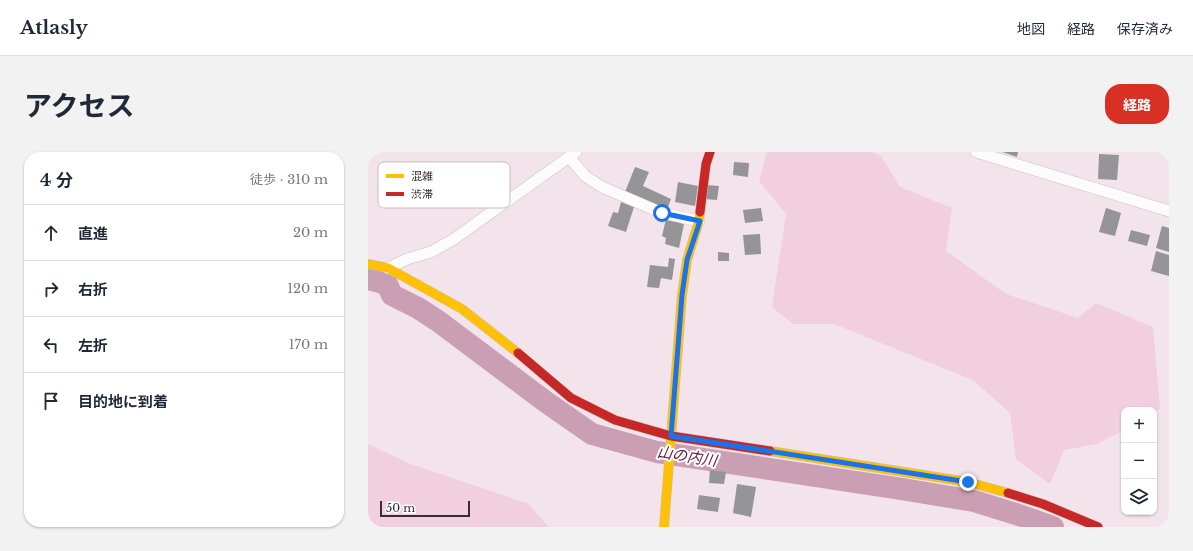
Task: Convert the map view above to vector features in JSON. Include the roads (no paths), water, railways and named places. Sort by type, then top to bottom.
[{"type":"street","points":[[664,527],[682,295],[687,260],[700,221],[706,164],[710,152]]},
{"type":"street","points":[[976,152],[1169,211]]},
{"type":"street","points":[[510,199],[573,155],[585,176],[602,187],[662,213],[700,221]]},
{"type":"street","points":[[388,268],[407,259],[431,252],[454,239],[498,208]]},
{"type":"street","points":[[368,264],[388,268],[462,309],[505,342],[571,398],[615,420],[671,436],[968,482],[994,488],[1043,504],[1098,527]]},
{"type":"waterway","name":"山の内川","points":[[368,279],[387,284],[392,295],[418,308],[438,321],[546,402],[592,434],[657,452],[974,501],[1053,527]]}]
